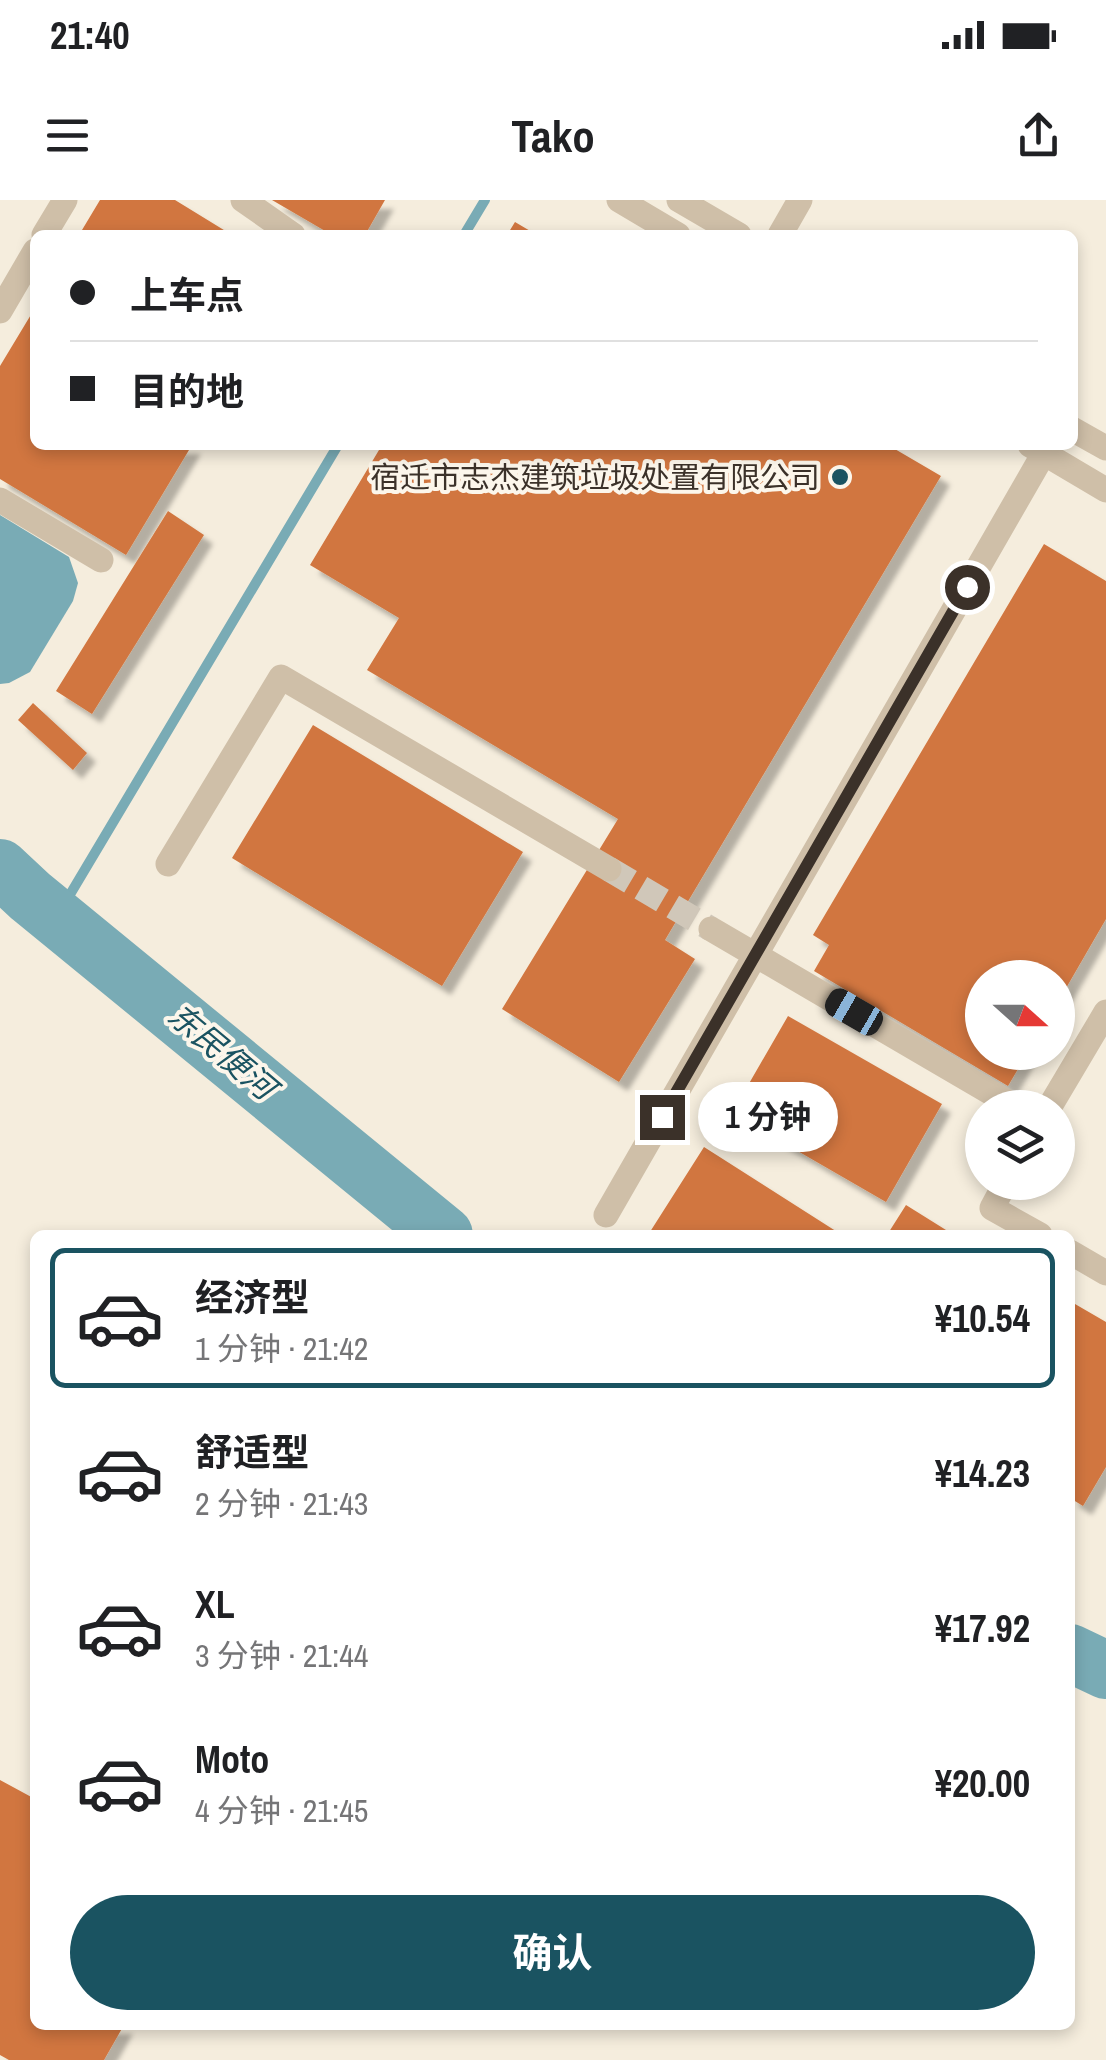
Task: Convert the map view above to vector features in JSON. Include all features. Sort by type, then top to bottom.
[{"type":"street","points":[[47,230],[65,200]]},
{"type":"street","points":[[243,200],[286,230]]},
{"type":"street","points":[[619,200],[670,230]]},
{"type":"street","points":[[679,200],[730,230]]},
{"type":"street","points":[[783,230],[800,200]]},
{"type":"street","points":[[0,311],[30,260]]},
{"type":"street","points":[[1078,432],[1106,448]]},
{"type":"street","points":[[606,1215],[1036,450]]},
{"type":"street","points":[[1039,450],[1106,490]]},
{"type":"street","points":[[0,500],[101,560]]},
{"type":"street","points":[[168,864],[280,677],[609,869]]},
{"type":"street","points":[[711,929],[986,1090]]},
{"type":"street","points":[[1060,1090],[1106,1012]]},
{"type":"street","points":[[996,1200],[992,1208],[1031,1230]]},
{"type":"street","points":[[1075,1255],[1106,1273]]},
{"type":"water","points":[[0,515],[69,557],[78,583],[73,601],[30,672],[0,684]]},
{"type":"building","points":[[100,200],[175,200],[224,230],[82,230]]},
{"type":"building","points":[[272,200],[385,200],[368,230],[323,230]]},
{"type":"building","points":[[515,222],[529,230],[510,230]]},
{"type":"building","points":[[30,316],[30,450],[189,450],[126,555],[0,479],[0,366]]},
{"type":"building","points":[[379,450],[897,450],[941,476],[665,940],[695,959],[619,1082],[502,1009],[618,819],[367,670],[399,618],[310,565]]},
{"type":"building","points":[[168,511],[204,535],[92,714],[56,691]]},
{"type":"building","points":[[1044,544],[1106,581],[1106,919],[1075,973],[1075,960],[965,960],[965,1061],[814,971],[829,945],[813,935]]},
{"type":"building","points":[[33,703],[87,753],[73,770],[18,720]]},
{"type":"building","points":[[313,725],[523,852],[442,986],[232,858]]},
{"type":"building","points":[[788,1016],[942,1104],[886,1202],[732,1113]]},
{"type":"building","points":[[981,1070],[1017,1070],[1008,1086]]},
{"type":"building","points":[[704,1147],[834,1230],[651,1230]]},
{"type":"building","points":[[906,1205],[946,1230],[890,1230]]},
{"type":"building","points":[[1075,1304],[1106,1322],[1106,1467],[1083,1506],[1075,1501]]},
{"type":"building","points":[[0,1780],[30,1796],[30,2030],[121,2030],[104,2060],[9,2060],[0,2055]]},
{"type":"waterway","points":[[467,230],[485,200]]},
{"type":"waterway","points":[[56,918],[335,450]]},
{"type":"waterway","name":"东民便河","points":[[0,868],[438,1230]]},
{"type":"waterway","name":"东民便河","points":[[1075,1655],[1106,1670]]},
{"type":"tunnel","points":[[609,869],[711,929]]},
{"type":"place","name":"宿迁市志杰建筑垃圾处置有限公司","points":[[840,477]]},
{"type":"route","points":[[662,1117],[967,587]]}]
